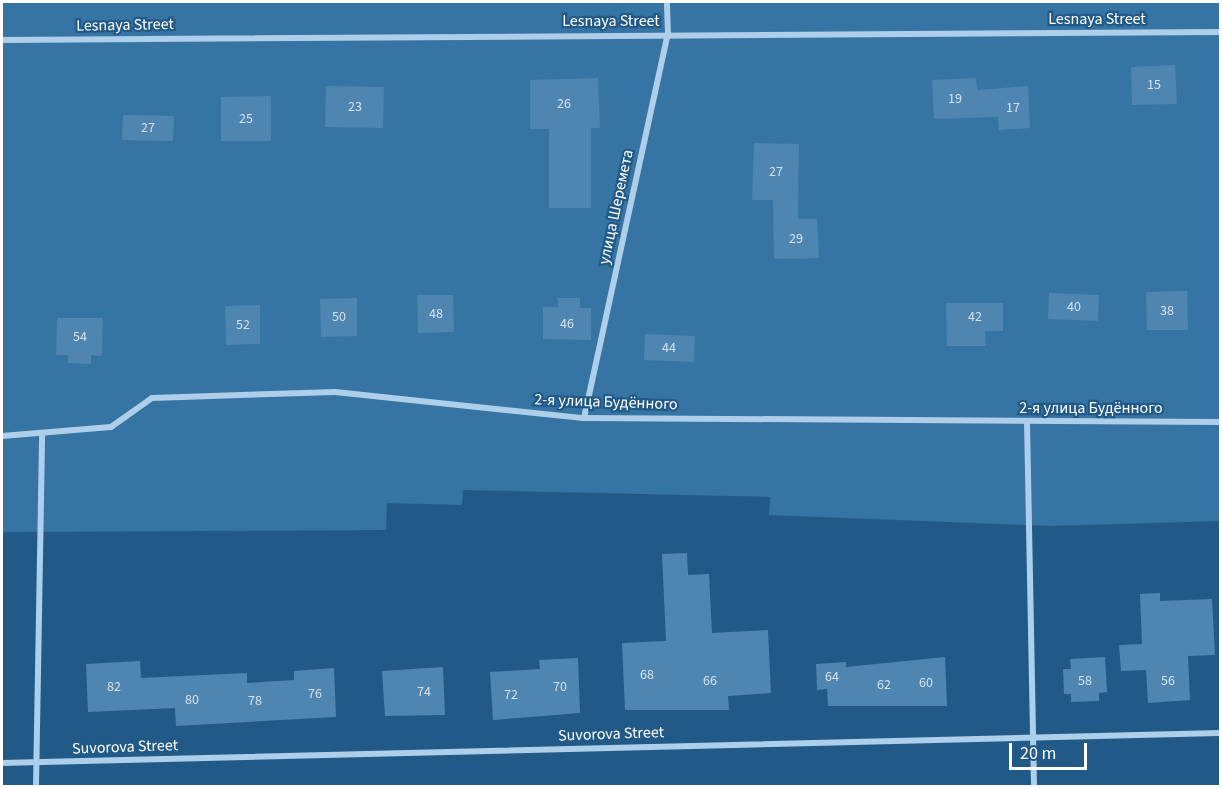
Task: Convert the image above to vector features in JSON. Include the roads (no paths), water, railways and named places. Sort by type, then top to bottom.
[{"type":"street","name":"улица Шеремета","points":[[584,418],[668,34],[668,2]]},
{"type":"street","name":"Lesnaya Street","points":[[2,40],[1221,32]]},
{"type":"street","name":"2-я улица Будённого","points":[[2,436],[42,436],[111,428],[152,398],[335,392],[584,418],[1221,422]]},
{"type":"street","points":[[1027,421],[1034,786]]},
{"type":"street","points":[[36,786],[35,763],[42,690],[42,436]]},
{"type":"street","name":"Suvorova Street","points":[[2,764],[1221,733]]}]
